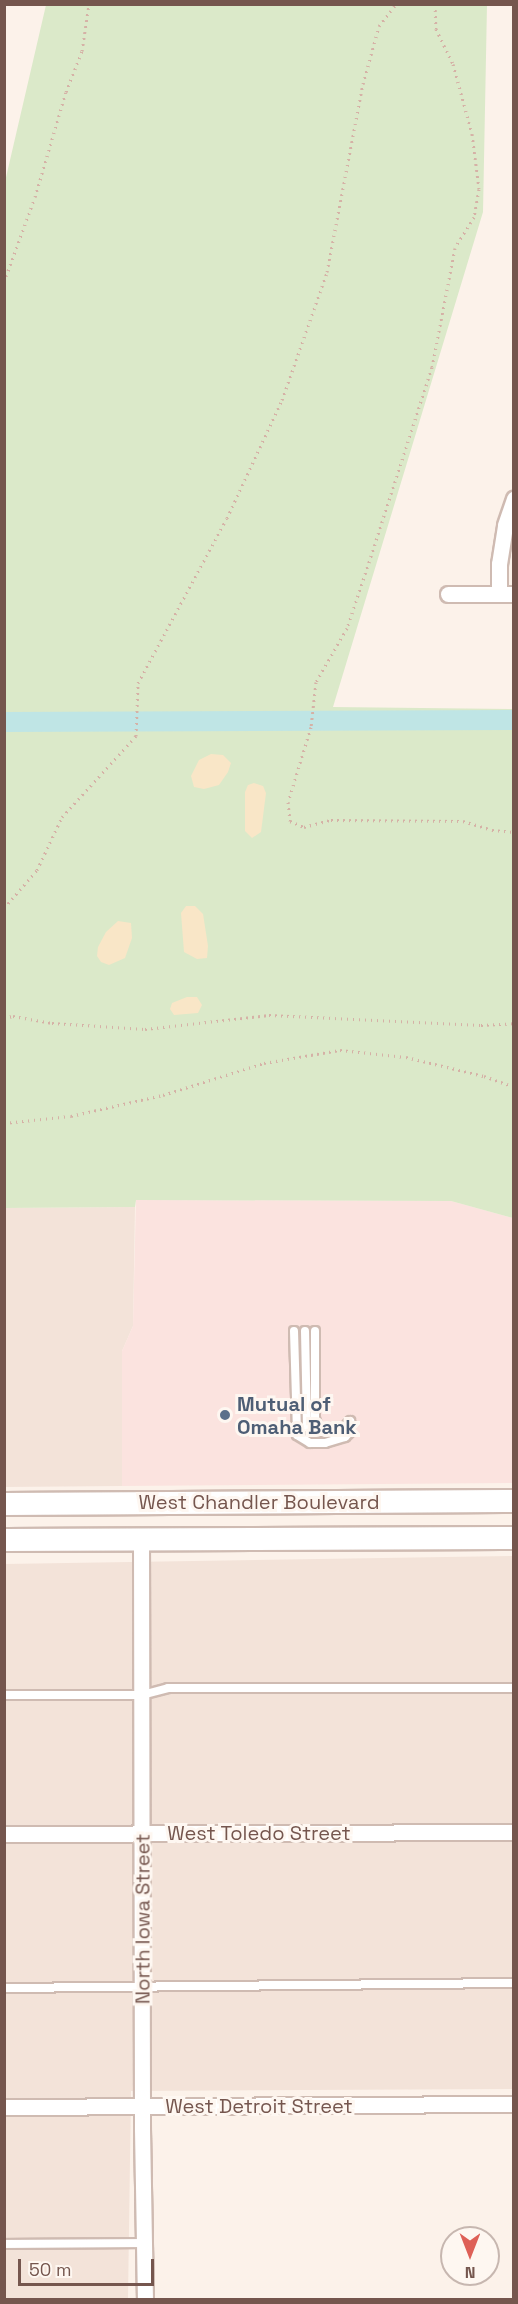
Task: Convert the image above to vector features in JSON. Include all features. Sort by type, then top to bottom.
[{"type":"main road","name":"West Chandler Boulevard","points":[[4,1504],[513,1501]]},
{"type":"main road","name":"West Chandler Boulevard","points":[[4,1540],[513,1538]]},
{"type":"street","points":[[448,594],[506,594],[500,554],[505,525],[513,499]]},
{"type":"street","name":"North Iowa Street","points":[[141,1539],[145,2300]]},
{"type":"street","name":"West Toledo Street","points":[[4,1834],[513,1832]]},
{"type":"street","name":"West Detroit Street","points":[[4,2107],[513,2104]]},
{"type":"lane","points":[[294,1331],[297,1435],[310,1443],[325,1443],[345,1437],[350,1432]]},
{"type":"lane","points":[[304,1331],[305,1422],[307,1427],[315,1432],[326,1432],[345,1427],[350,1421]]},
{"type":"lane","points":[[315,1331],[315,1419],[318,1427],[326,1432]]},
{"type":"lane","points":[[4,1695],[142,1695],[168,1688],[513,1688]]},
{"type":"lane","points":[[4,1988],[513,1983]]},
{"type":"lane","points":[[4,2244],[144,2243]]},
{"type":"path","points":[[4,282],[35,197],[66,92],[82,51],[88,4]]},
{"type":"path","points":[[4,908],[37,870],[62,817],[136,736],[138,683],[227,518],[282,400],[327,272],[363,84],[379,26],[396,4]]},
{"type":"path","points":[[435,4],[436,29],[453,64],[472,134],[479,189],[474,217],[455,249],[432,367],[347,628],[316,682],[311,727],[288,802],[290,821],[304,827],[331,820],[463,820],[492,830],[513,832]]},
{"type":"path","points":[[4,1018],[13,1016],[52,1023],[145,1029],[269,1015],[481,1025],[513,1023]]},
{"type":"path","points":[[4,1123],[71,1116],[163,1095],[264,1063],[340,1050],[406,1057],[484,1076],[513,1087]]},
{"type":"shaded area","points":[[136,1200],[451,1201],[513,1218],[513,1483],[122,1486],[122,1351],[133,1326]]},
{"type":"shaded area","points":[[135,1207],[133,1326],[122,1351],[122,1486],[5,1487],[4,1208]]},
{"type":"shaded area","points":[[513,1556],[513,2089],[131,2091],[128,2299],[5,2299],[4,1564]]},
{"type":"green space","points":[[46,5],[487,5],[483,212],[333,707],[513,709],[513,1218],[451,1201],[136,1200],[135,1207],[5,1208],[4,186]]},
{"type":"sand","points":[[211,754],[223,755],[231,763],[228,772],[219,785],[204,789],[194,787],[191,776],[199,760]]},
{"type":"sand","points":[[254,783],[263,786],[266,793],[261,832],[252,838],[245,831],[245,792],[248,785]]},
{"type":"sand","points":[[186,906],[195,906],[203,914],[208,946],[207,958],[197,959],[184,952],[181,913]]},
{"type":"sand","points":[[118,921],[131,923],[132,938],[125,958],[109,965],[101,962],[97,956],[98,947],[106,932]]},
{"type":"sand","points":[[187,997],[197,997],[202,1005],[198,1013],[174,1015],[170,1009],[172,1003]]},
{"type":"waterway","points":[[4,722],[514,720]]},
{"type":"place","name":"Mutual of Omaha Bank","points":[[225,1415]]}]
